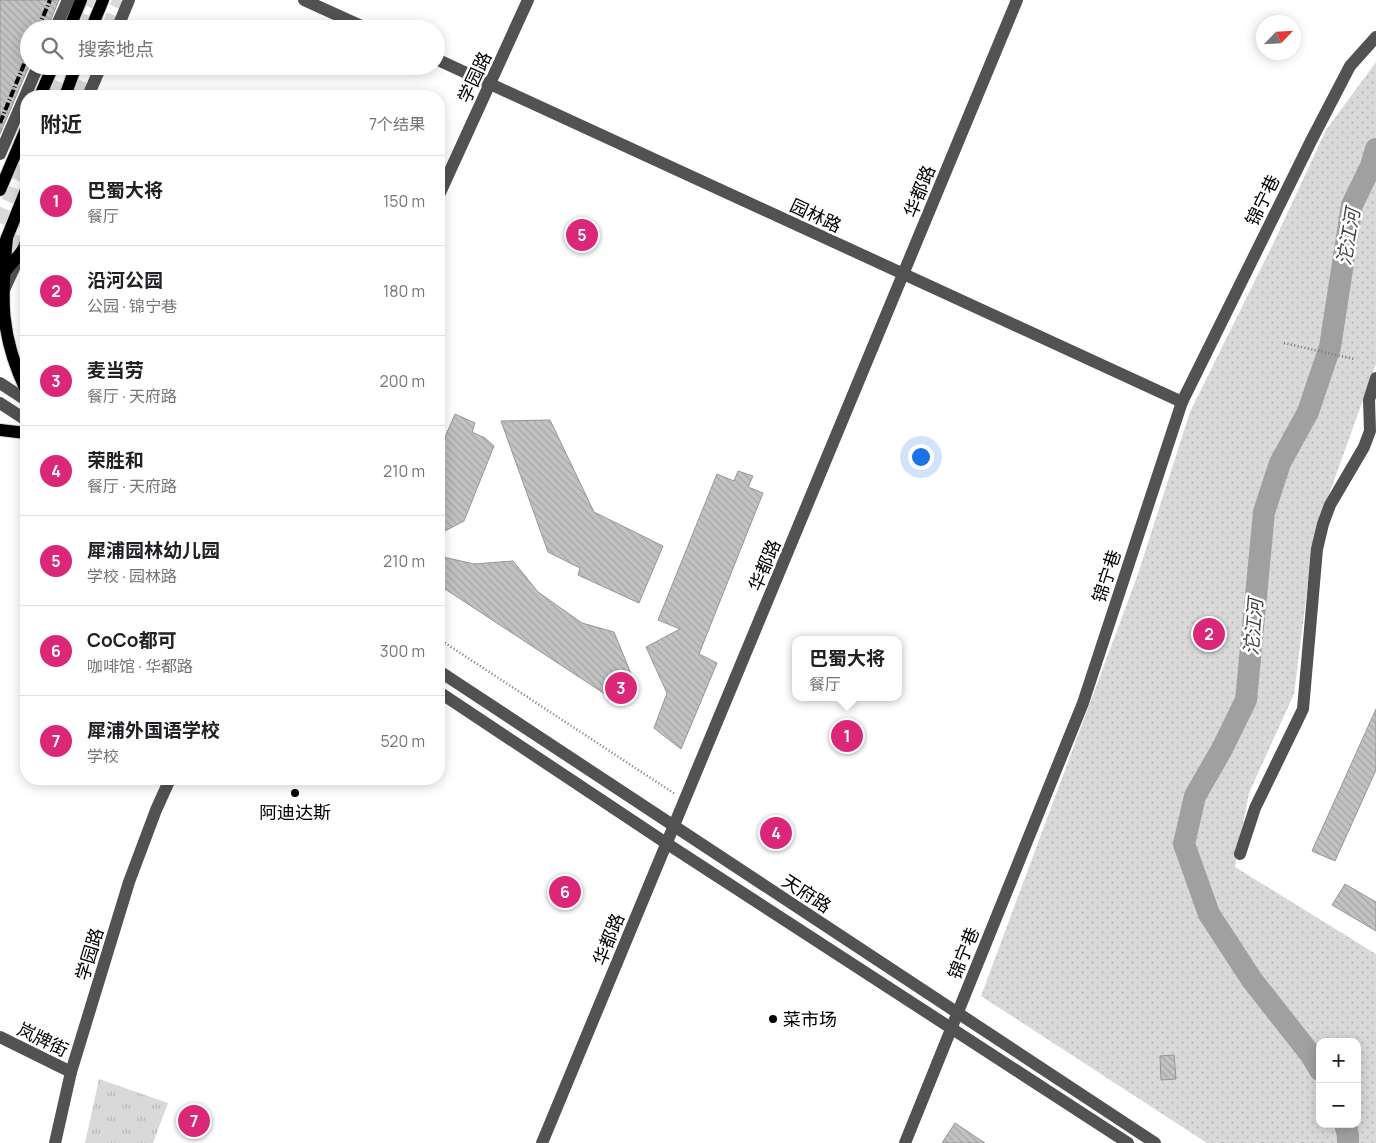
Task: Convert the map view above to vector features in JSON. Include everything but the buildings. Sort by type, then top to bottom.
[{"type":"main road","points":[[73,20],[81,0]]},
{"type":"main road","points":[[95,20],[103,0]]},
{"type":"main road","points":[[43,90],[49,75]]},
{"type":"main road","points":[[67,90],[73,75]]},
{"type":"main road","points":[[0,190],[20,143]]},
{"type":"main road","points":[[0,254],[20,205]]},
{"type":"main road","points":[[7,238],[2,276],[0,318],[3,337],[20,379]]},
{"type":"main road","points":[[2,276],[20,251]]},
{"type":"main road","points":[[0,430],[20,432]]},
{"type":"street","points":[[59,20],[68,0]]},
{"type":"street","points":[[121,20],[129,0]]},
{"type":"street","points":[[304,0],[348,20]]},
{"type":"street","name":"学园路","points":[[445,182],[528,0]]},
{"type":"street","name":"华都路","points":[[542,1143],[1017,0]]},
{"type":"street","name":"锦宁巷","points":[[905,1143],[1083,703],[1182,402],[1350,66],[1376,37]]},
{"type":"street","name":"园林路","points":[[445,63],[1182,402]]},
{"type":"street","points":[[28,90],[34,75]]},
{"type":"street","points":[[91,90],[97,75]]},
{"type":"street","points":[[0,154],[20,108]]},
{"type":"street","points":[[1,296],[20,255]]},
{"type":"street","points":[[1240,854],[1255,808],[1303,709],[1317,549],[1330,505],[1364,447],[1370,431],[1369,400],[1376,378]]},
{"type":"street","points":[[0,383],[20,396]]},
{"type":"street","points":[[0,403],[20,416]]},
{"type":"street","name":"天府路","points":[[445,675],[1155,1143]]},
{"type":"street","name":"天府路","points":[[445,696],[1128,1143]]},
{"type":"street","name":"学园路","points":[[55,1143],[71,1072],[129,882],[167,785]]},
{"type":"street","name":"岚牌街","points":[[0,1037],[71,1072]]},
{"type":"path","points":[[1284,342],[1354,359]]},
{"type":"path","points":[[445,643],[685,800]]},
{"type":"green space","points":[[1376,62],[1376,364],[1314,536],[1294,694],[1249,793],[1235,867],[1376,954],[1376,1143],[1207,1143],[981,996],[1138,574],[1190,412],[1273,244],[1326,130]]},
{"type":"green space","points":[[99,1079],[168,1103],[153,1143],[85,1143]]},
{"type":"waterway","name":"沱江河","points":[[1316,1063],[1252,980],[1209,914],[1184,844],[1195,796],[1222,749],[1246,700],[1264,512],[1280,463],[1308,412],[1330,347],[1352,205],[1371,166],[1376,149]]},
{"type":"waterway","name":"沱江河","points":[[1346,1128],[1348,1143]]},
{"type":"tunnel","points":[[86,20],[94,0]]},
{"type":"tunnel","points":[[112,20],[120,0]]},
{"type":"tunnel","points":[[56,90],[62,75]]},
{"type":"tunnel","points":[[82,90],[88,75]]},
{"type":"tunnel","points":[[0,223],[20,175]]},
{"type":"tunnel","points":[[5,271],[20,235]]},
{"type":"railway","points":[[42,20],[50,0]]},
{"type":"railway","points":[[0,123],[20,74]]},
{"type":"place","name":"犀浦园林幼儿园","points":[[582,235]]},
{"type":"place","name":"沿河公园","points":[[1209,634]]},
{"type":"place","name":"麦当劳","points":[[621,688]]},
{"type":"place","name":"巴蜀大将","points":[[847,736]]},
{"type":"place","name":"阿迪达斯","points":[[295,793]]},
{"type":"place","name":"荣胜和","points":[[776,833]]},
{"type":"place","name":"CoCo都可","points":[[565,892]]},
{"type":"place","name":"菜市场","points":[[773,1019]]},
{"type":"place","name":"犀浦外国语学校","points":[[194,1121]]}]
